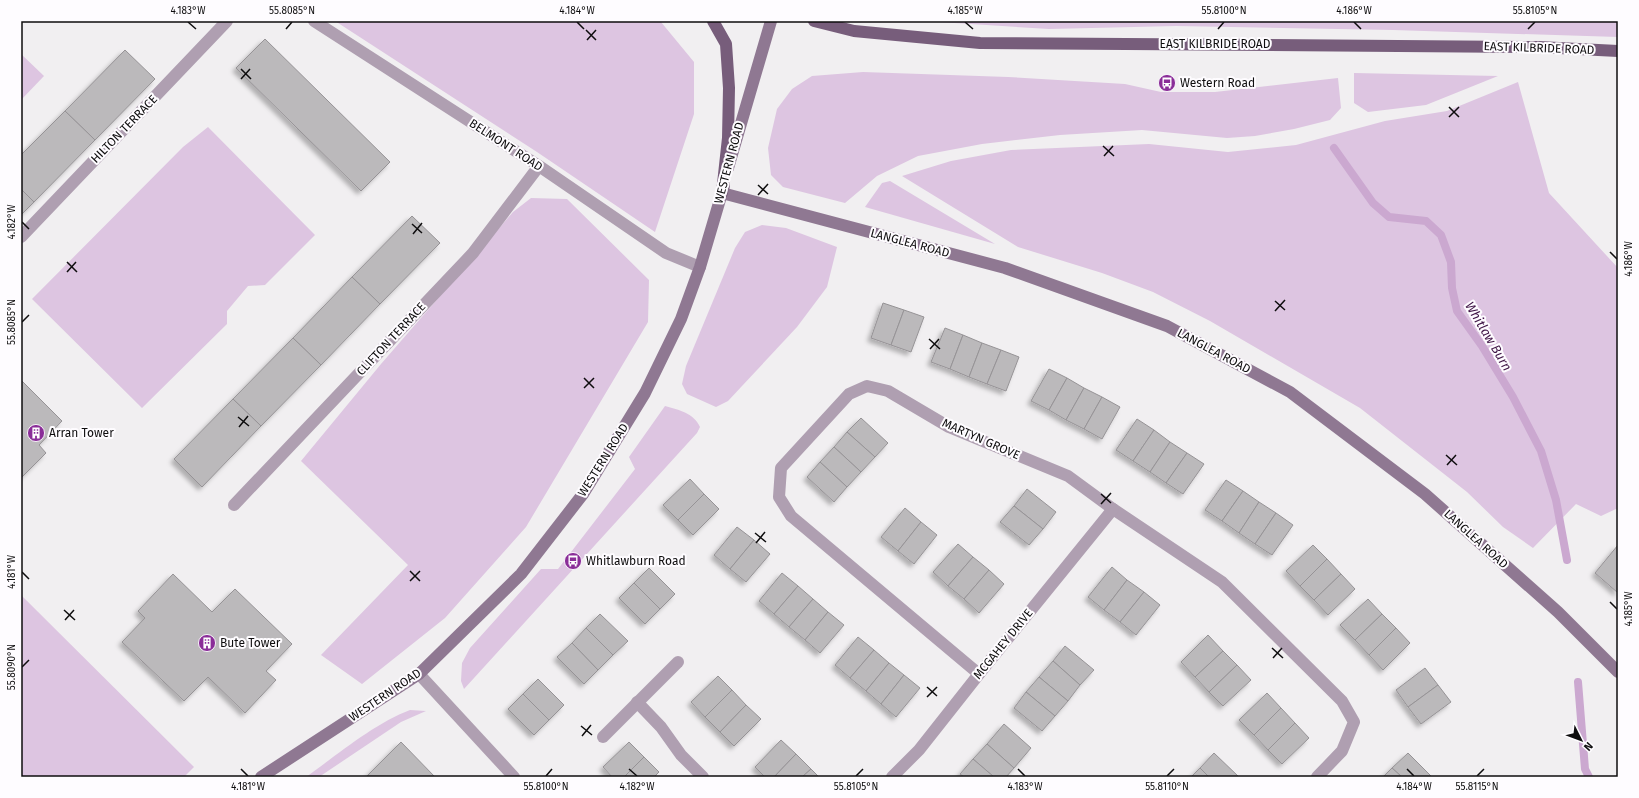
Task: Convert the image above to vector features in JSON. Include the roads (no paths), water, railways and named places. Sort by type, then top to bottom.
[{"type":"main road","points":[[712,21],[726,44],[729,88],[728,138],[722,192]]},
{"type":"main road","name":"EAST KILBRIDE ROAD","points":[[814,21],[854,31],[980,43],[1524,47],[1618,51]]},
{"type":"street","name":"HILTON TERRACE","points":[[21,237],[227,21]]},
{"type":"street","name":"BELMONT ROAD","points":[[314,21],[539,166],[666,253],[700,266]]},
{"type":"street","name":"WESTERN ROAD","points":[[261,777],[419,674],[521,574],[583,494],[644,393],[681,319],[700,266],[771,21]]},
{"type":"street","name":"CLIFTON TERRACE","points":[[234,505],[472,253],[539,166]]},
{"type":"street","name":"LANGLEA ROAD","points":[[722,192],[1005,268],[1166,326],[1290,392],[1425,494],[1558,612],[1618,672]]},
{"type":"street","name":"MARTYN GROVE","points":[[978,674],[791,516],[779,497],[781,468],[849,394],[867,386],[888,391],[949,427],[1068,476],[1113,509],[1222,582],[1342,701],[1354,722],[1342,752],[1317,777]]},
{"type":"street","name":"MCGAHEY DRIVE","points":[[892,777],[919,750],[978,674],[1113,509]]},
{"type":"street","points":[[603,737],[678,662]]},
{"type":"street","points":[[419,674],[514,777]]},
{"type":"street","points":[[637,702],[661,727],[681,755],[703,777]]},
{"type":"waterway","name":"Whitlaw Burn","points":[[1334,148],[1373,203],[1389,217],[1426,221],[1441,235],[1451,262],[1452,288],[1457,311],[1482,346],[1513,397],[1541,451],[1556,500],[1567,560]]},
{"type":"waterway","name":"Whitlaw Burn","points":[[1578,682],[1585,769],[1589,777]]},
{"type":"place","name":"Western Road","points":[[1167,83]]},
{"type":"place","name":"Arran Tower","points":[[36,433]]},
{"type":"place","name":"Whitlawburn Road","points":[[573,561]]},
{"type":"place","name":"Bute Tower","points":[[207,643]]}]
